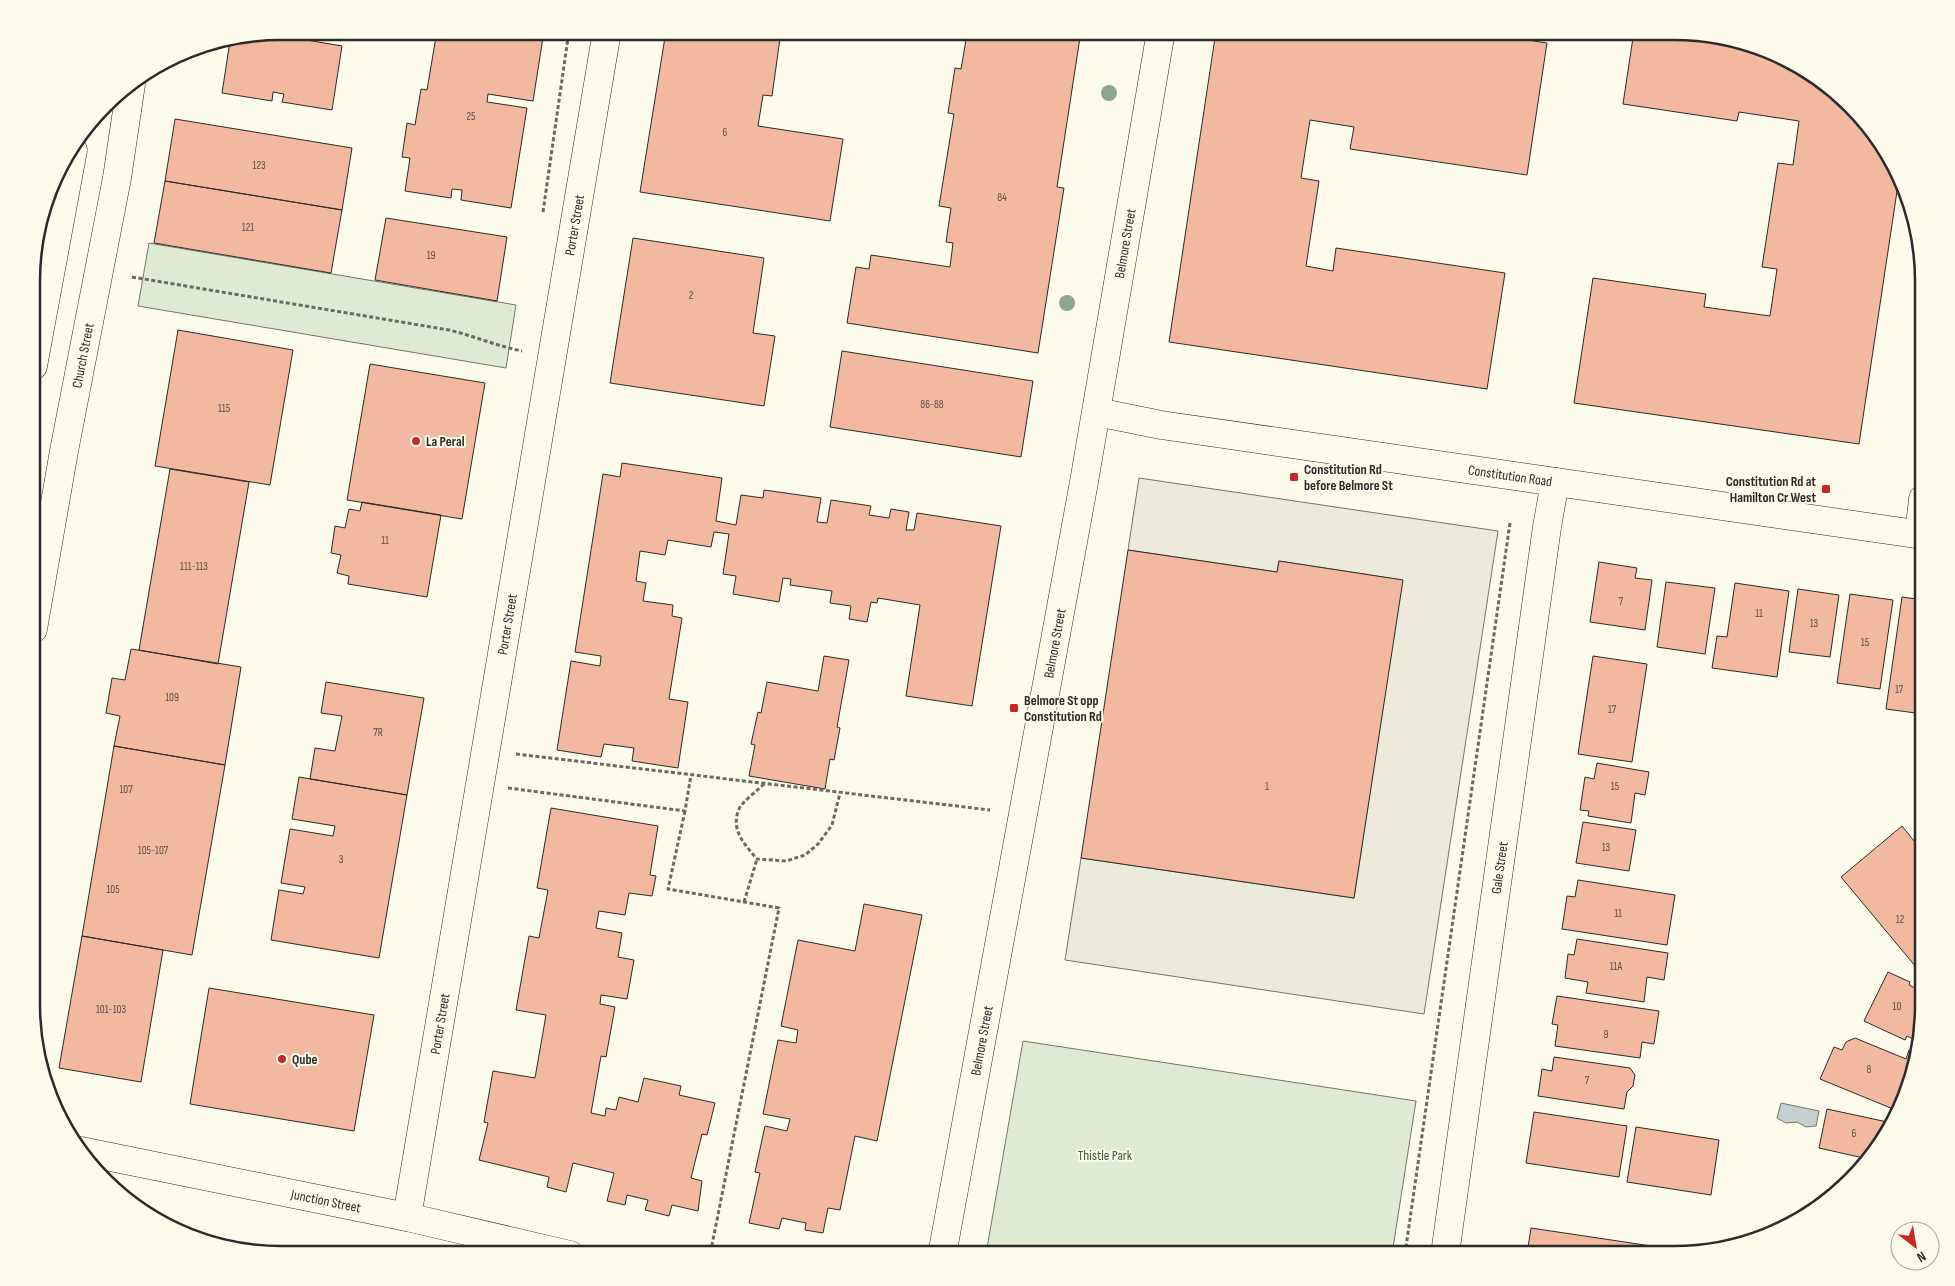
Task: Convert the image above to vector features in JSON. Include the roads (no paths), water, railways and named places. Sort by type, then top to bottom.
[{"type":"main road","name":"Porter Street","points":[[406,1217],[605,40]]},
{"type":"main road","name":"Belmore Street","points":[[943,1246],[1096,412],[1159,40]]},
{"type":"main road","name":"Church Street","points":[[40,589],[64,451],[117,178],[131,93]]},
{"type":"main road","points":[[40,328],[70,164]]},
{"type":"main road","name":"Constitution Road","points":[[1096,412],[1161,425],[1915,534]]},
{"type":"main road","name":"Gale Street","points":[[1446,1246],[1555,482]]},
{"type":"main road","name":"Junction Street","points":[[91,1153],[406,1217],[531,1246]]},
{"type":"place","name":"La Peral","points":[[416,441]]},
{"type":"place","name":"Constitution Rd before Belmore St","points":[[1294,477]]},
{"type":"place","name":"Constitution Rd at Hamilton Cr West","points":[[1826,489]]},
{"type":"place","name":"Belmore St opp Constitution Rd","points":[[1014,708]]},
{"type":"place","name":"Qube","points":[[282,1059]]},
{"type":"park label","name":"Thistle Park","points":[[1105,1155]]}]
